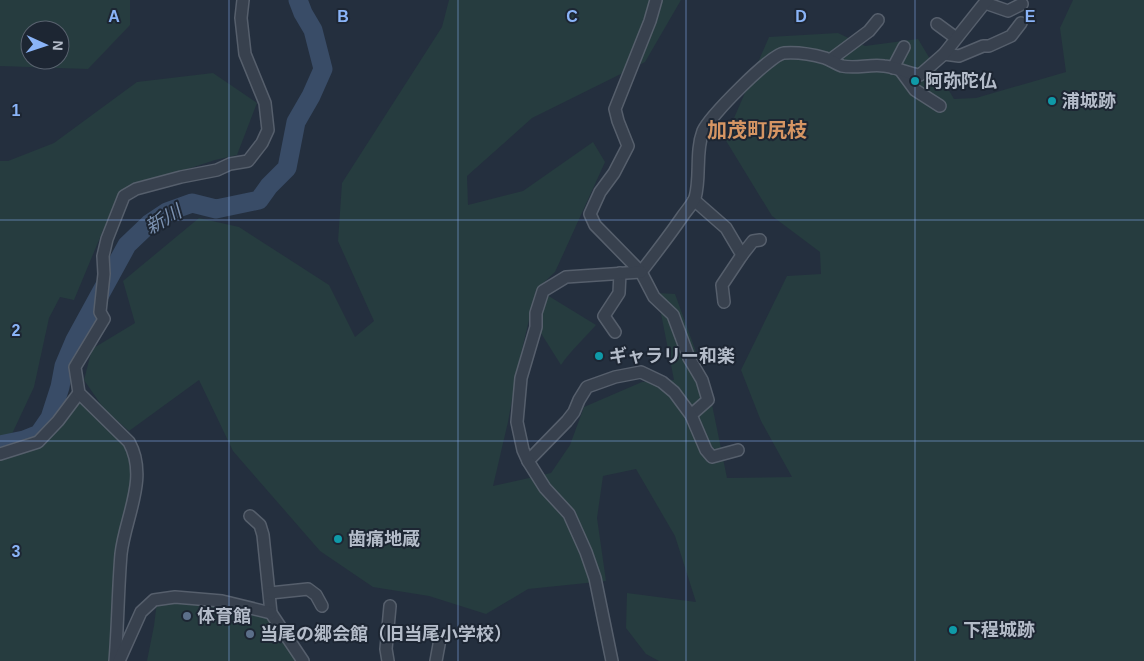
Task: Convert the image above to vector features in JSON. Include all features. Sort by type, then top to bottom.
[{"type":"street","points":[[115,661],[121,552],[135,496],[137,464],[135,452],[129,442],[79,393],[75,367],[104,319],[100,312],[104,274],[103,256],[107,239],[124,196],[136,188],[248,161],[268,130],[265,103],[245,54],[241,18],[243,0]]},
{"type":"street","points":[[656,0],[650,21],[615,109],[628,146],[614,173],[600,192],[590,214],[595,225],[642,272],[654,297],[673,315],[689,358],[702,380],[708,400],[691,415]]},
{"type":"street","points":[[642,272],[694,200],[703,131],[713,116],[767,63],[780,54],[802,53],[830,60],[842,66],[883,66],[920,75],[944,54],[986,1],[1008,11],[1022,4]]},
{"type":"street","points":[[830,60],[869,31],[878,20]]},
{"type":"street","points":[[944,54],[959,56],[983,46],[989,46],[1010,36],[1021,23]]},
{"type":"street","points":[[937,24],[956,38]]},
{"type":"street","points":[[896,69],[904,47]]},
{"type":"street","points":[[896,69],[915,90],[940,106]]},
{"type":"street","points":[[694,200],[726,228],[742,255]]},
{"type":"street","points":[[724,302],[722,285],[753,241],[760,240]]},
{"type":"street","points":[[612,661],[595,578],[586,552],[569,514],[546,488],[523,450],[517,422],[518,402],[521,378],[536,327],[536,313],[543,291],[566,277],[642,272]]},
{"type":"street","points":[[615,332],[604,316],[620,292],[620,273]]},
{"type":"street","points":[[528,461],[567,421],[587,387],[615,377],[641,372],[662,382],[674,392],[691,415],[706,450],[712,457],[738,450]]},
{"type":"street","points":[[0,454],[38,442],[58,421],[79,393]]},
{"type":"street","points":[[250,516],[260,526],[264,535],[271,613],[303,661]]},
{"type":"street","points":[[270,593],[308,588],[316,595],[322,606]]},
{"type":"street","points":[[119,661],[141,612],[154,600],[175,598],[222,601],[271,613]]},
{"type":"street","points":[[388,661],[386,649],[390,606]]},
{"type":"street","points":[[436,661],[440,639]]},
{"type":"green space","points":[[0,0],[130,0],[130,25],[88,69],[70,68],[70,20],[20,20],[20,67],[0,66]]},
{"type":"green space","points":[[449,0],[681,0],[645,62],[532,118],[467,176],[468,205],[523,191],[593,142],[605,162],[555,272],[536,290],[493,486],[551,473],[570,445],[584,407],[642,382],[674,380],[657,293],[675,294],[708,385],[727,478],[792,477],[761,421],[741,370],[787,276],[821,274],[820,252],[772,216],[725,139],[769,37],[838,33],[865,46],[918,39],[954,99],[976,98],[1066,72],[1060,28],[1073,0],[1144,0],[1144,661],[659,661],[646,654],[626,628],[627,593],[696,602],[675,536],[636,469],[603,476],[597,518],[606,581],[528,589],[486,614],[429,596],[373,587],[320,551],[233,451],[199,380],[129,431],[104,409],[84,380],[92,349],[135,323],[123,281],[199,218],[239,227],[329,285],[355,337],[374,321],[338,241],[342,183],[442,27]]},
{"type":"green space","points":[[213,73],[257,103],[237,155],[215,160],[127,189],[114,204],[74,300],[60,297],[49,318],[34,387],[11,436],[0,449],[0,161],[8,161],[54,143],[137,82]]},
{"type":"green space","points":[[547,295],[596,325],[573,349],[561,365],[539,330],[541,310]]},
{"type":"green space","points":[[83,403],[126,445],[133,465],[111,661],[0,661],[0,458],[41,443],[72,404]]},
{"type":"green space","points":[[157,601],[223,605],[263,613],[272,622],[298,661],[147,661]]},
{"type":"waterway","name":"新川","points":[[0,445],[24,440],[39,434],[50,418],[60,387],[64,366],[75,340],[127,245],[149,224],[167,212],[192,203],[216,209],[259,200],[269,186],[287,168],[296,122],[311,96],[323,69],[313,30],[298,0]]},
{"type":"place","name":"阿弥陀仏","points":[[915,81]]},
{"type":"place","name":"浦城跡","points":[[1052,101]]},
{"type":"place","name":"ギャラリー和楽","points":[[599,356]]},
{"type":"place","name":"歯痛地蔵","points":[[338,539]]},
{"type":"place","name":"体育館","points":[[187,616]]},
{"type":"place","name":"下程城跡","points":[[953,630]]},
{"type":"place","name":"当尾の郷会館（旧当尾小学校）","points":[[250,634]]},
{"type":"district","name":"加茂町尻枝","points":[[757,130]]}]
